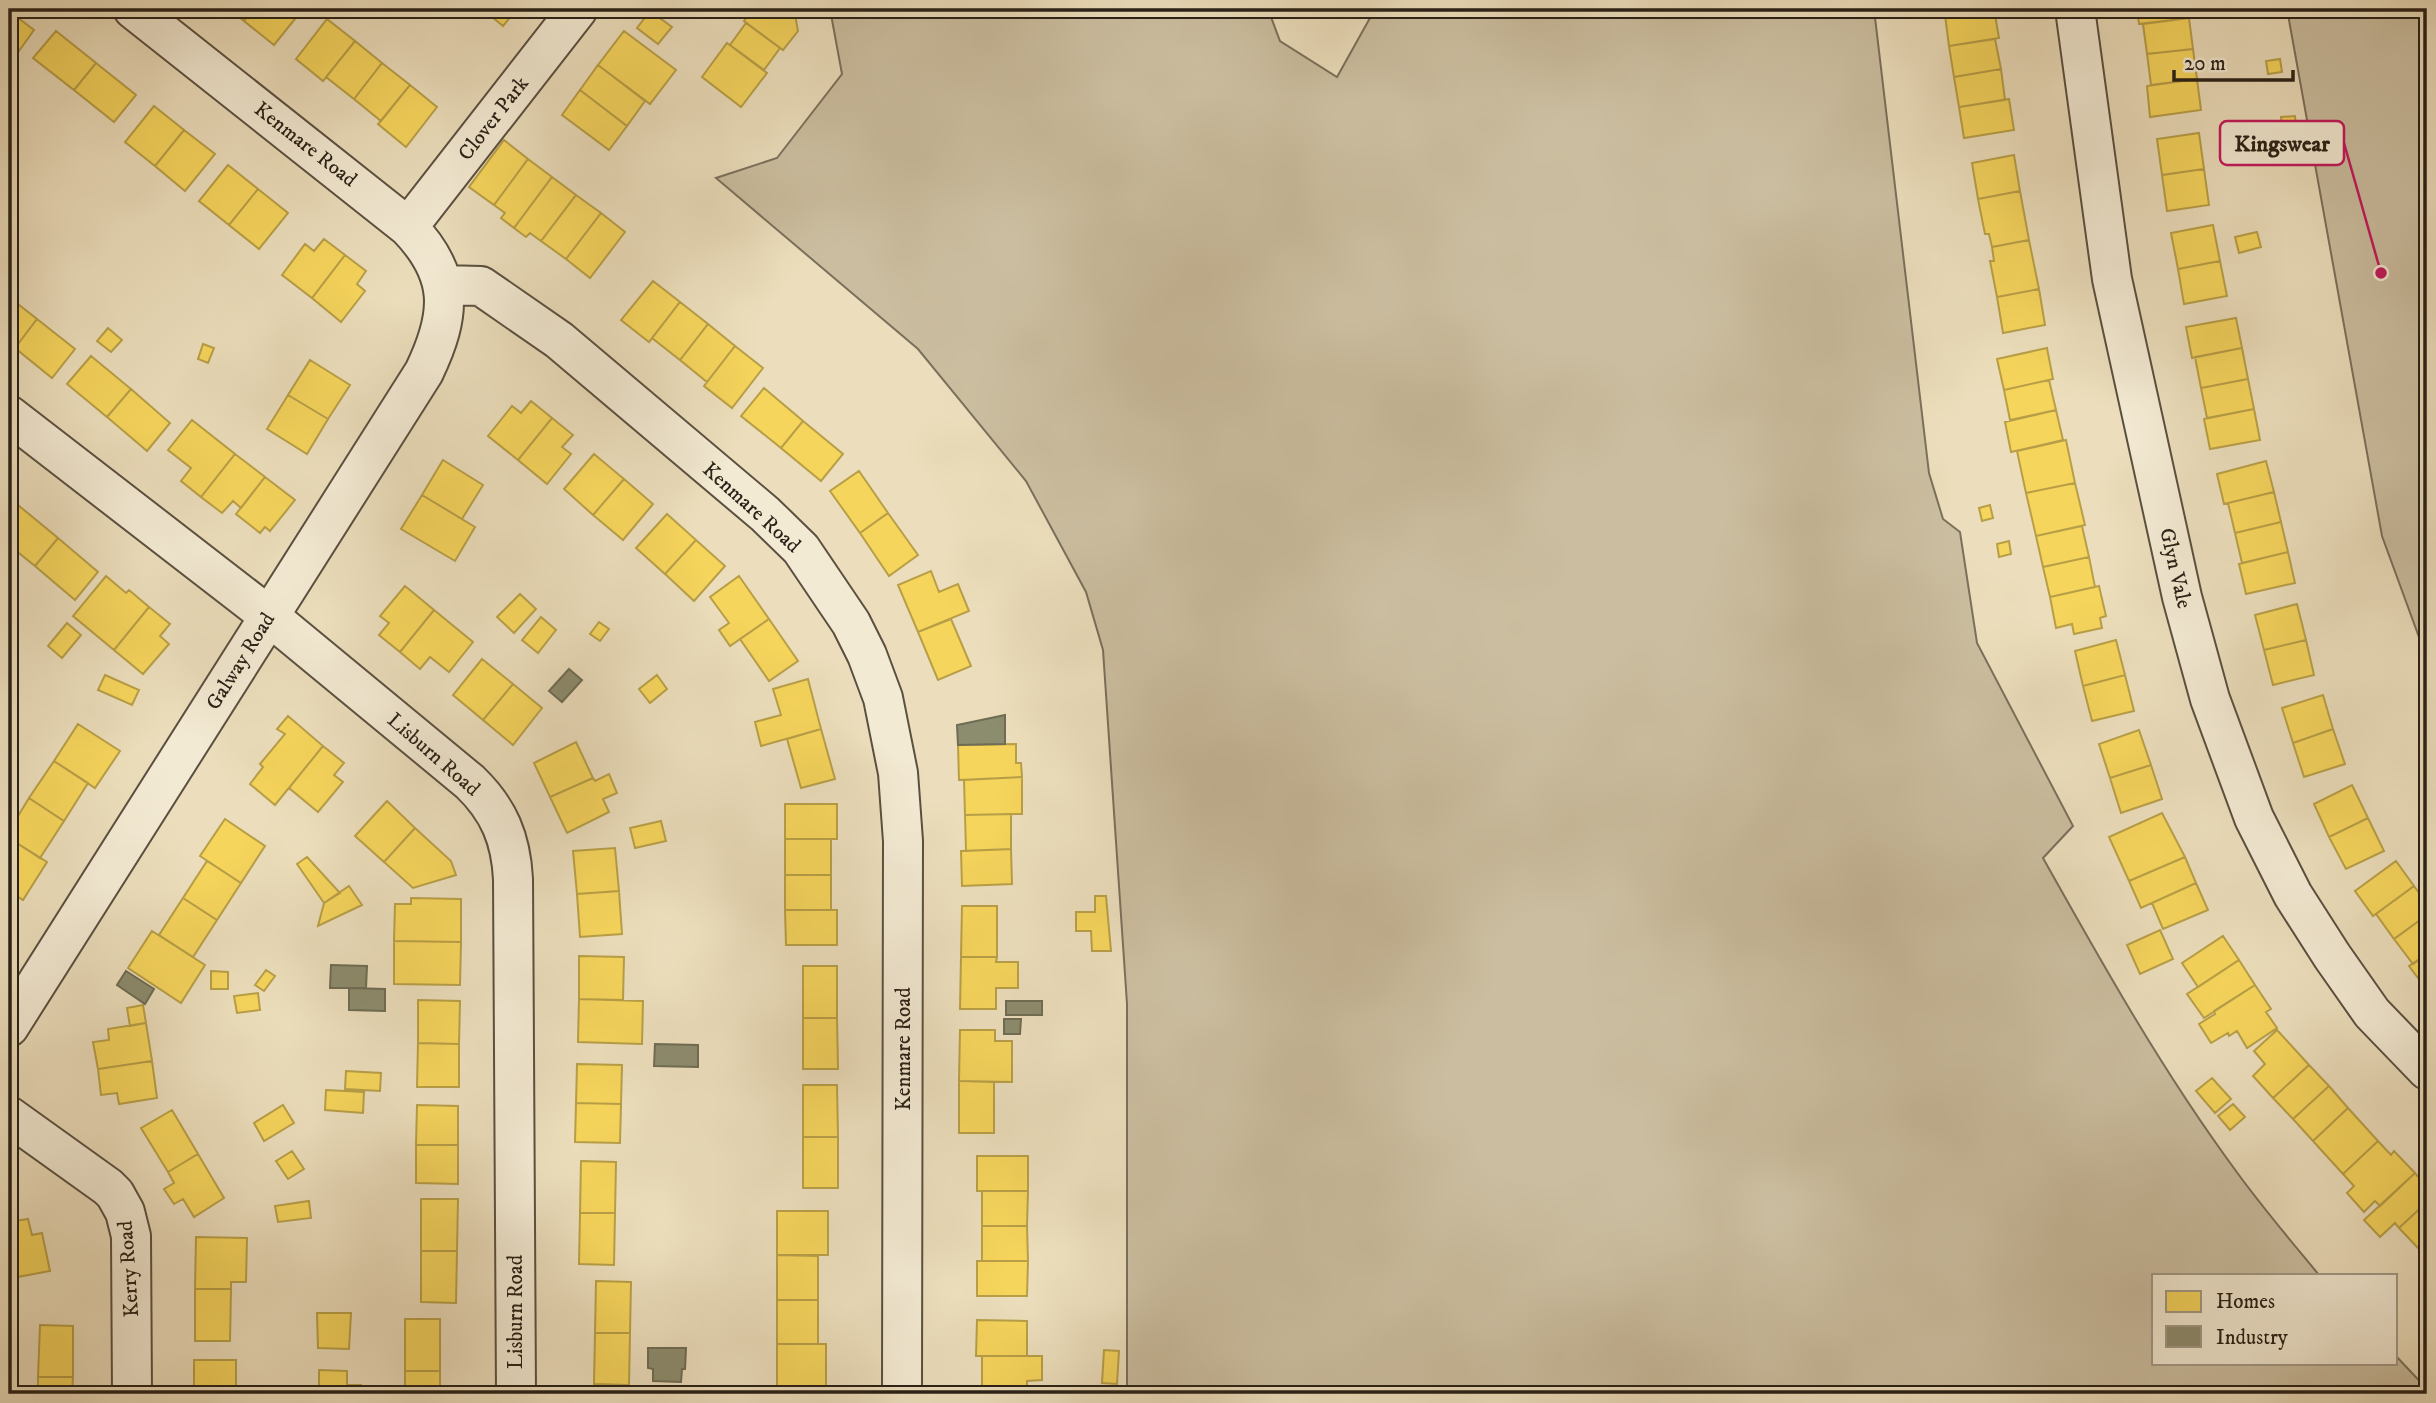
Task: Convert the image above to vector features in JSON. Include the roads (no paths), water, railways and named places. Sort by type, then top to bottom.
[{"type":"street","name":"Kenmare Road","points":[[134,9],[408,227],[431,252],[443,285],[481,286],[549,333],[765,514],[801,549],[851,624],[867,654],[890,723],[898,773],[903,841],[902,1394]]},
{"type":"street","name":"Clover Park","points":[[408,227],[578,9]]},
{"type":"street","name":"Glyn Vale","points":[[2075,9],[2112,279],[2176,570],[2210,699],[2254,818],[2293,895],[2372,1013],[2427,1070]]},
{"type":"street","name":"Galway Road","points":[[9,1027],[424,372],[440,335],[443,321],[443,285]]},
{"type":"street","name":"Lisburn Road","points":[[9,415],[269,616],[470,782],[489,802],[505,830],[513,879],[516,1394]]},
{"type":"street","name":"Kerry Road","points":[[9,1116],[108,1187],[125,1212],[132,1255],[132,1394]]},
{"type":"place","name":"Kingswear","points":[[2381,273]]}]
